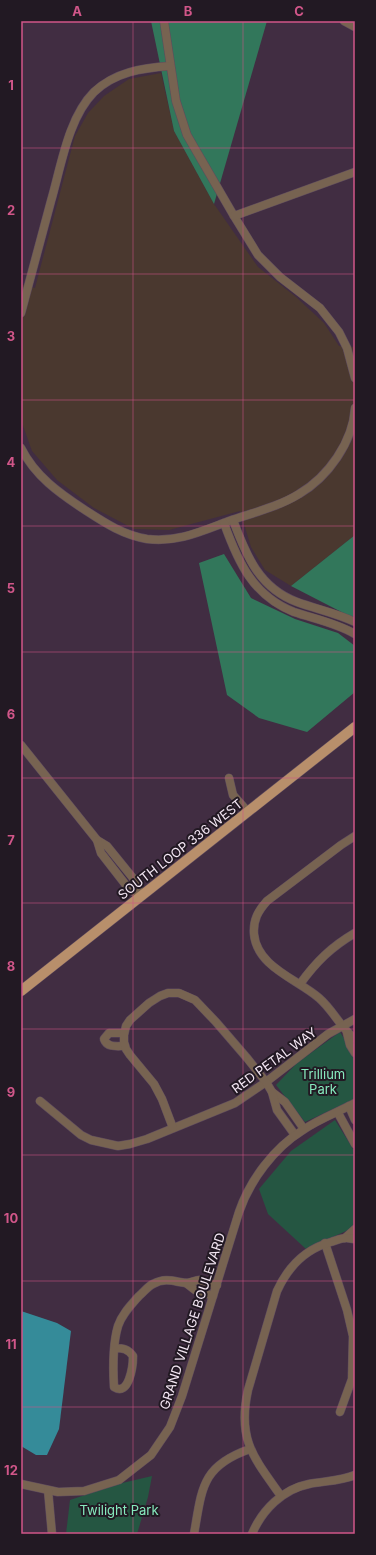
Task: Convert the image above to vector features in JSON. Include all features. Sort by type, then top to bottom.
[{"type":"main road","name":"SOUTH LOOP 336 WEST","points":[[21,990],[355,727]]},
{"type":"street","points":[[164,21],[176,101],[187,135],[248,240],[268,266],[320,308],[329,319],[347,348],[355,378]]},
{"type":"street","points":[[344,21],[355,27]]},
{"type":"street","points":[[21,313],[64,155],[78,114],[94,92],[117,76],[148,67],[170,66]]},
{"type":"street","points":[[234,216],[355,172]]},
{"type":"street","points":[[21,448],[31,464],[51,487],[108,525],[120,531],[148,539],[176,539],[282,503],[300,494],[313,484],[335,460],[344,445],[351,428],[355,408]]},
{"type":"street","points":[[233,520],[248,559],[269,585],[295,601],[355,622]]},
{"type":"street","points":[[224,523],[240,564],[253,583],[262,592],[293,611],[355,634]]},
{"type":"street","points":[[342,628],[346,618]]},
{"type":"street","points":[[21,745],[97,840],[107,846],[137,883],[140,896]]},
{"type":"street","points":[[229,778],[233,795],[248,812]]},
{"type":"street","points":[[355,836],[277,893],[259,909],[254,927],[254,936],[258,950],[263,957],[319,998],[347,1033],[355,1039]]},
{"type":"street","points":[[300,984],[316,963],[328,951],[355,932]]},
{"type":"street","points":[[174,1128],[154,1084],[130,1056],[125,1046],[124,1033],[130,1020],[149,1003],[168,993],[179,993],[195,1000],[216,1022],[266,1082],[272,1092],[277,1110],[295,1135]]},
{"type":"street","name":"RED PETAL WAY","points":[[40,1101],[81,1135],[91,1140],[103,1144],[118,1146],[130,1144],[235,1103],[342,1026],[355,1019]]},
{"type":"street","points":[[124,1033],[109,1033],[104,1039],[109,1045],[125,1046]]},
{"type":"street","points":[[347,1033],[350,1045],[355,1053]]},
{"type":"street","points":[[272,1092],[285,1102],[304,1129]]},
{"type":"street","points":[[352,1105],[355,1120]]},
{"type":"street","name":"GRAND VILLAGE BOULEVARD","points":[[21,1484],[58,1492],[84,1491],[119,1480],[151,1455],[170,1427],[182,1396],[244,1198],[259,1173],[295,1135],[352,1105]]},
{"type":"street","points":[[338,1113],[355,1144]]},
{"type":"street","points":[[345,1238],[355,1229]]},
{"type":"street","points":[[281,1496],[250,1449],[245,1433],[244,1406],[277,1291],[282,1279],[308,1251],[325,1243],[345,1238],[355,1238]]},
{"type":"street","points":[[325,1243],[347,1310],[353,1336],[352,1379],[340,1412]]},
{"type":"street","points":[[116,1348],[124,1348],[133,1356],[129,1381],[126,1387],[122,1390],[118,1390],[114,1387],[116,1348],[119,1325],[128,1308],[146,1289],[152,1284],[160,1281],[175,1280],[186,1283],[194,1290],[213,1296]]},
{"type":"street","points":[[186,1283],[198,1280],[216,1285]]},
{"type":"street","points":[[194,1534],[203,1489],[209,1476],[219,1464],[233,1455],[250,1449]]},
{"type":"street","points":[[252,1534],[266,1511],[281,1496],[307,1485],[355,1475]]},
{"type":"street","points":[[48,1490],[52,1534]]},
{"type":"shaded area","points":[[161,73],[174,131],[214,204],[258,267],[296,297],[324,323],[339,346],[355,347],[355,535],[291,586],[265,570],[251,547],[240,511],[169,530],[134,529],[94,508],[57,480],[32,451],[21,420],[21,284],[35,288],[75,136],[88,113],[104,96],[129,79]]},
{"type":"green space","points":[[151,21],[267,21],[214,204],[174,131]]},
{"type":"green space","points":[[355,535],[355,619],[291,586]]},
{"type":"green space","points":[[224,554],[251,598],[295,619],[338,633],[355,646],[355,692],[307,732],[259,718],[227,695],[199,563]]},
{"type":"green space","name":"Trillium Park","points":[[340,1032],[355,1056],[355,1099],[305,1122],[276,1085],[297,1063]]},
{"type":"green space","points":[[335,1120],[355,1152],[355,1227],[306,1249],[268,1214],[259,1189],[291,1151]]},
{"type":"green space","name":"Twilight Park","points":[[152,1476],[148,1497],[137,1534],[66,1534],[70,1500],[118,1484]]},
{"type":"water","points":[[21,1311],[57,1323],[71,1331],[59,1429],[47,1455],[36,1455],[21,1446]]}]
